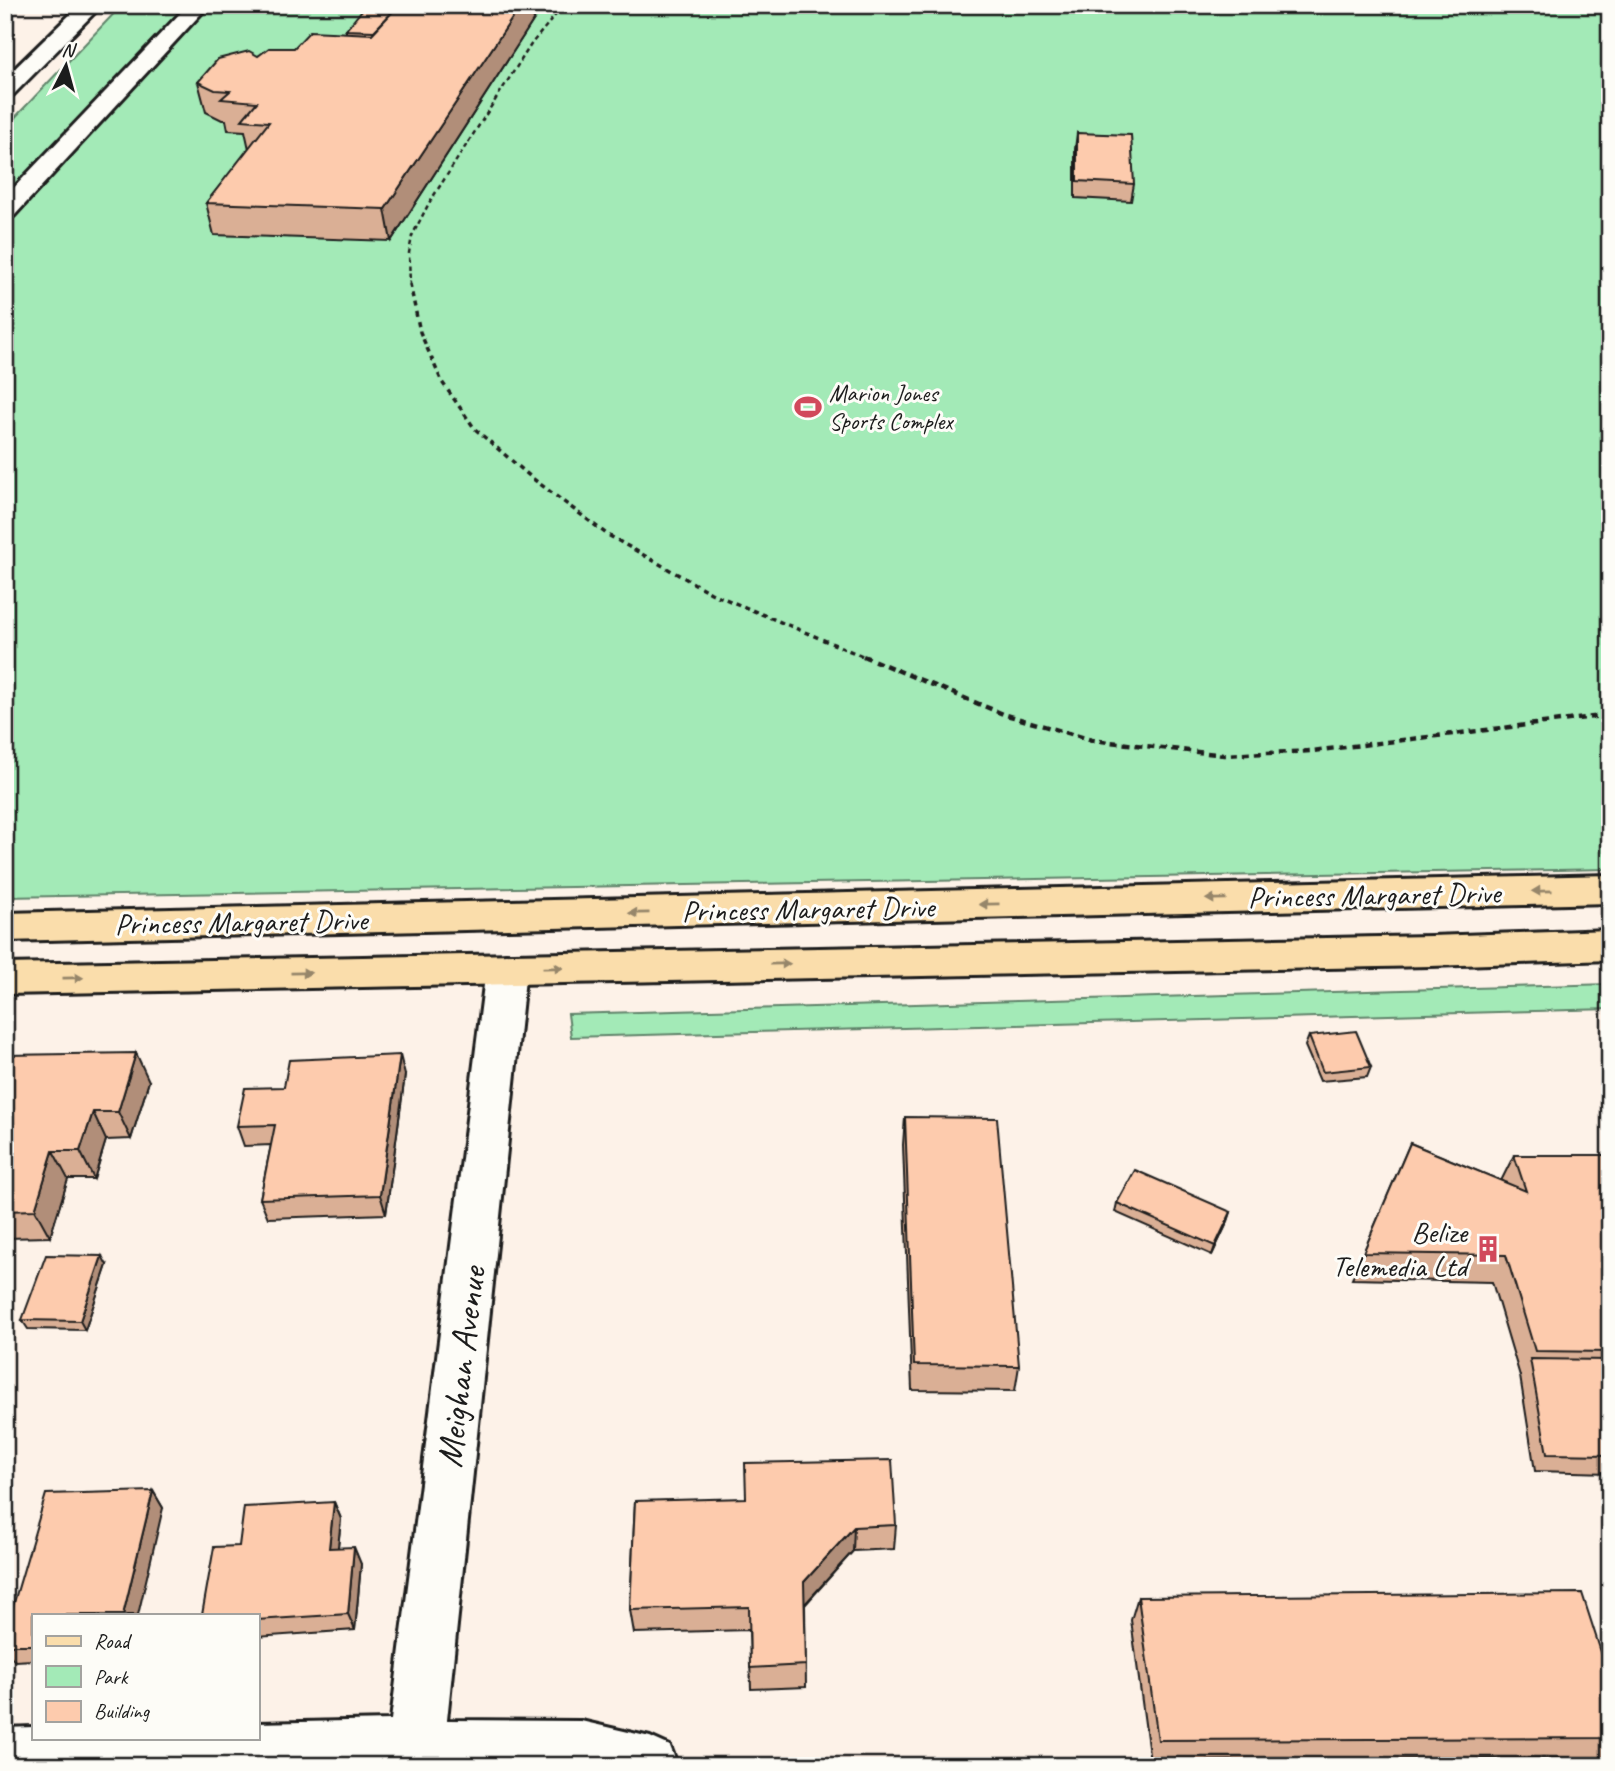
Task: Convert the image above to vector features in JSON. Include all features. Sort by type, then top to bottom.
[{"type":"main road","name":"Princess Margaret Drive","points":[[5,927],[1610,889]]},
{"type":"main road","name":"Princess Margaret Drive","points":[[5,979],[1610,945]]},
{"type":"street","points":[[5,89],[92,5]]},
{"type":"street","points":[[5,211],[199,5]]},
{"type":"street","name":"Meighan Avenue","points":[[415,1757],[506,969]]},
{"type":"street","points":[[5,1756],[415,1757],[581,1749],[650,1766]]},
{"type":"path","points":[[564,5],[532,43],[429,203],[412,236],[409,253],[410,294],[420,332],[442,382],[475,429],[532,478],[608,535],[711,593],[1003,714],[1092,740],[1237,754],[1312,751],[1610,715]]},
{"type":"green space","name":"Marion Jones Sports Complex","points":[[122,5],[1610,5],[1610,869],[5,897],[5,128]]},
{"type":"green space","points":[[1610,984],[1610,1009],[571,1037],[568,1014]]},
{"type":"building","points":[[366,5],[399,5],[374,31],[346,30]]},
{"type":"building","points":[[399,5],[521,5],[385,209],[206,203],[269,122],[242,120],[257,102],[221,99],[230,91],[215,90],[198,82],[218,59],[249,51],[258,56],[269,48],[294,48],[310,31],[372,34]]},
{"type":"building","points":[[1077,133],[1131,135],[1134,184],[1077,181]]},
{"type":"building","points":[[1356,1031],[1371,1067],[1323,1072],[1309,1036]]},
{"type":"building","points":[[136,1053],[118,1112],[93,1112],[80,1151],[53,1151],[35,1210],[5,1211],[5,1055]]},
{"type":"building","points":[[400,1055],[380,1195],[260,1199],[275,1125],[237,1126],[245,1088],[284,1087],[289,1060]]},
{"type":"building","points":[[905,1117],[997,1118],[1019,1366],[914,1365]]},
{"type":"building","name":"Belize Telemedia Ltd","points":[[1410,1143],[1526,1191],[1514,1155],[1610,1155],[1610,1352],[1535,1351],[1506,1255],[1363,1253]]},
{"type":"building","points":[[1135,1170],[1231,1212],[1215,1246],[1117,1203]]},
{"type":"building","points":[[46,1255],[102,1256],[80,1321],[22,1320]]},
{"type":"building","points":[[1530,1359],[1610,1360],[1610,1455],[1547,1454]]},
{"type":"building","points":[[892,1460],[896,1525],[854,1527],[804,1582],[806,1665],[750,1668],[749,1607],[630,1610],[635,1501],[746,1498],[745,1463]]},
{"type":"building","points":[[153,1491],[123,1614],[32,1614],[32,1645],[5,1645],[5,1633],[46,1494]]},
{"type":"building","points":[[334,1502],[329,1548],[354,1547],[348,1614],[259,1620],[259,1614],[202,1614],[214,1547],[239,1546],[244,1507]]},
{"type":"building","points":[[1582,1593],[1610,1680],[1610,1738],[1158,1740],[1138,1597]]},
{"type":"place","name":"Marion Jones Sports Complex","points":[[808,407]]},
{"type":"place","name":"Belize Telemedia Ltd","points":[[1488,1249]]}]
